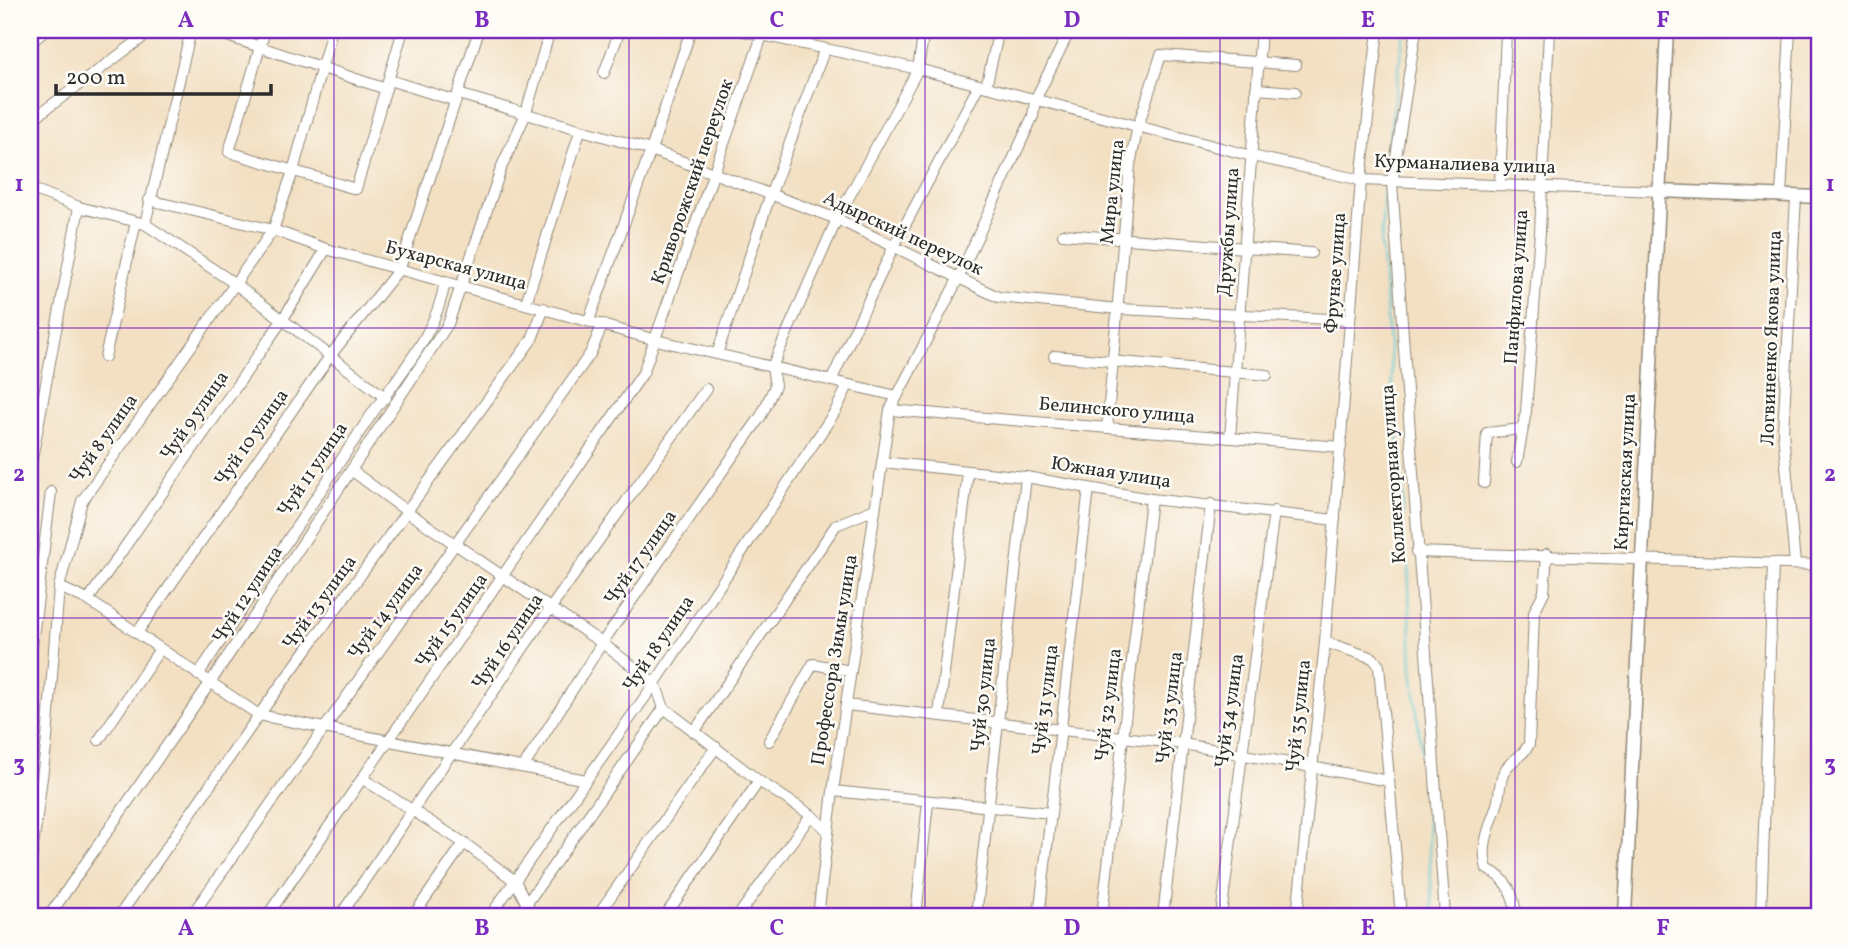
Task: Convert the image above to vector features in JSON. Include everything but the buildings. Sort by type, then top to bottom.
[{"type":"main road","name":"Киргизская улица","points":[[1626,916],[1667,30]]},
{"type":"main road","name":"Курманалиева улица","points":[[1659,191],[1819,198]]},
{"type":"street","points":[[30,43],[46,30]]},
{"type":"street","points":[[105,357],[149,200],[191,30]]},
{"type":"street","name":"Адырский переулок","points":[[209,30],[322,67],[457,98],[651,150],[837,219],[998,297],[1119,309],[1350,320]]},
{"type":"street","points":[[265,30],[229,152],[356,189],[403,30]]},
{"type":"street","name":"Чуй 8 улица","points":[[30,870],[47,738],[59,587],[82,501],[272,230],[293,171],[332,30]]},
{"type":"street","name":"Чуй 10 улица","points":[[138,633],[330,356],[400,268],[479,30]]},
{"type":"street","name":"Чуй 12 улица","points":[[49,916],[210,683],[448,324],[502,166],[525,116],[550,30]]},
{"type":"street","points":[[604,73],[620,30]]},
{"type":"street","points":[[589,320],[691,30]]},
{"type":"street","name":"Курманалиева улица","points":[[738,30],[762,36],[775,34],[824,51],[918,69],[1252,156],[1361,180],[1659,191]]},
{"type":"street","name":"Чуй 17 улица","points":[[524,766],[602,643],[761,416],[775,386],[772,367],[837,219],[918,69],[924,30]]},
{"type":"street","points":[[831,381],[893,248],[982,86],[999,30]]},
{"type":"street","name":"Профессора Зимы улица","points":[[818,916],[833,791],[890,410],[958,279],[1033,116],[1035,100],[1070,30]]},
{"type":"street","name":"Дружбы улица","points":[[1230,438],[1261,30]]},
{"type":"street","name":"Фрунзе улица","points":[[1335,520],[1361,180],[1378,30]]},
{"type":"street","name":"Коллекторная улица","points":[[1416,30],[1392,183],[1416,552],[1445,916]]},
{"type":"street","points":[[1500,185],[1506,30]]},
{"type":"street","name":"Панфилова улица","points":[[1517,462],[1526,411],[1542,186],[1549,30]]},
{"type":"street","points":[[1781,196],[1790,30]]},
{"type":"street","name":"Криворожский переулок","points":[[656,340],[762,36]]},
{"type":"street","points":[[30,121],[142,38]]},
{"type":"street","points":[[717,354],[770,196],[824,51]]},
{"type":"street","name":"Мира улица","points":[[1107,428],[1126,241],[1130,165],[1138,126],[1161,55],[1296,65]]},
{"type":"street","points":[[1256,89],[1295,92]]},
{"type":"street","points":[[526,303],[580,131]]},
{"type":"street","points":[[30,188],[79,207],[141,223],[233,283],[395,404]]},
{"type":"street","name":"Логвиненко Якова улица","points":[[1795,564],[1783,432],[1796,197]]},
{"type":"street","name":"Бухарская улица","points":[[149,200],[272,230],[326,249],[656,340],[897,396]]},
{"type":"street","points":[[30,469],[79,207]]},
{"type":"street","points":[[1063,234],[1126,241],[1311,253]]},
{"type":"street","name":"Чуй 9 улица","points":[[88,600],[283,319],[326,249]]},
{"type":"street","name":"Чуй 11 улица","points":[[198,675],[383,396],[420,345],[442,304],[445,281]]},
{"type":"street","name":"Чуй 13 улица","points":[[119,916],[260,715],[533,339],[544,308]]},
{"type":"street","name":"Чуй 14 улица","points":[[191,916],[590,354],[603,324]]},
{"type":"street","name":"Чуй 15 улица","points":[[267,916],[392,740],[643,373],[656,340]]},
{"type":"street","points":[[1054,356],[1267,375]]},
{"type":"street","name":"Чуй 18 улица","points":[[490,916],[655,683],[836,410],[848,385]]},
{"type":"street","name":"Чуй 16 улица","points":[[340,916],[454,754],[550,609],[706,389]]},
{"type":"street","name":"Белинского улица","points":[[890,410],[1340,447]]},
{"type":"street","points":[[1484,483],[1487,433],[1521,429]]},
{"type":"street","name":"Южная улица","points":[[882,462],[1026,477],[1151,499],[1335,520]]},
{"type":"street","points":[[351,470],[409,513],[458,543],[503,577],[602,643],[655,683],[664,708],[758,781],[811,815],[828,831]]},
{"type":"street","points":[[939,715],[968,472]]},
{"type":"street","name":"Чуй 30 улица","points":[[976,916],[1026,477]]},
{"type":"street","name":"Чуй 31 улица","points":[[1039,916],[1088,488]]},
{"type":"street","points":[[30,661],[34,591],[51,492]]},
{"type":"street","name":"Чуй 32 улица","points":[[1102,916],[1151,499]]},
{"type":"street","name":"Чуй 33 улица","points":[[1163,916],[1211,504]]},
{"type":"street","points":[[694,732],[836,525],[875,509]]},
{"type":"street","name":"Чуй 34 улица","points":[[1221,916],[1274,511]]},
{"type":"street","name":"Чуй 35 улица","points":[[1297,916],[1335,520]]},
{"type":"street","points":[[1416,552],[1547,554],[1819,565]]},
{"type":"street","points":[[1516,916],[1509,886],[1500,875],[1487,869],[1484,857],[1486,833],[1504,771],[1526,752],[1529,744],[1534,612],[1544,592],[1547,554]]},
{"type":"street","points":[[1761,916],[1773,563]]},
{"type":"street","points":[[59,587],[88,600],[260,715],[586,780]]},
{"type":"street","points":[[1325,642],[1377,661],[1401,916]]},
{"type":"street","points":[[99,740],[160,649]]},
{"type":"street","points":[[769,741],[813,664],[851,671]]},
{"type":"street","points":[[846,705],[1183,744],[1389,781]]},
{"type":"street","points":[[518,916],[664,708]]},
{"type":"street","points":[[597,916],[716,747]]},
{"type":"street","points":[[363,779],[464,843],[515,881],[533,916]]},
{"type":"street","points":[[665,916],[758,781]]},
{"type":"street","points":[[833,791],[1051,813]]},
{"type":"street","points":[[916,916],[928,802]]},
{"type":"street","points":[[738,916],[811,815]]},
{"type":"street","points":[[413,916],[464,843]]},
{"type":"waterway","points":[[1384,176],[1404,30]]},
{"type":"waterway","points":[[1384,185],[1381,244],[1396,428],[1402,461],[1403,543],[1408,563],[1412,669],[1425,784],[1433,916]]}]
